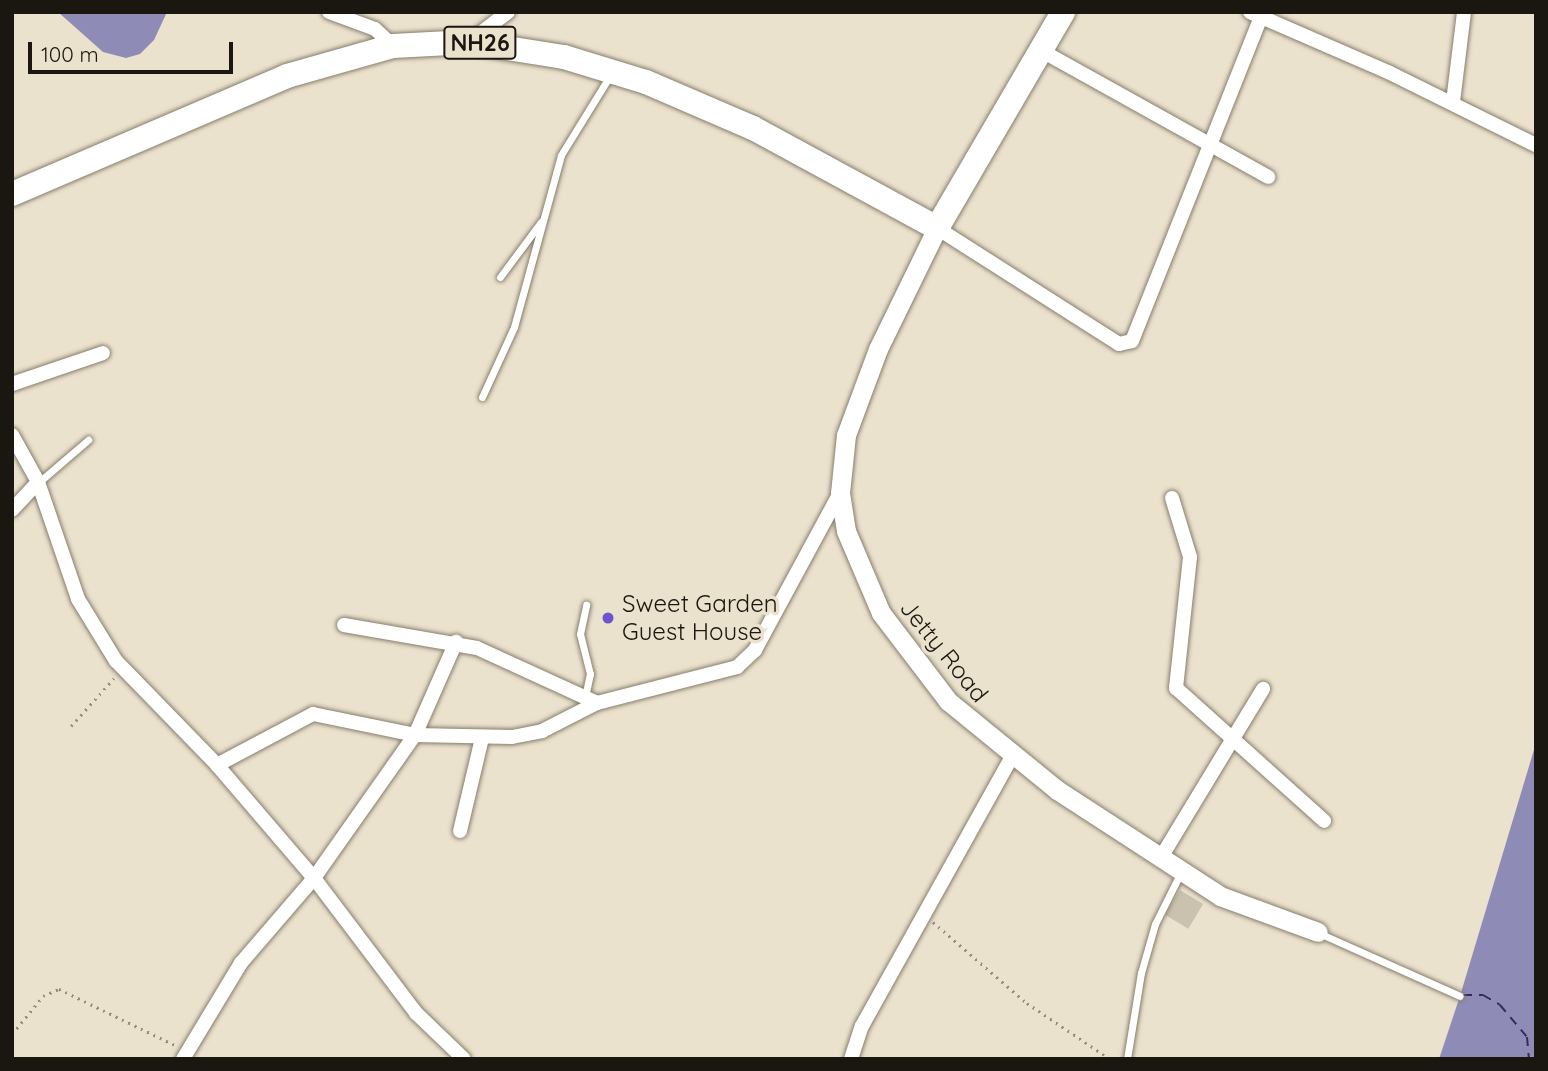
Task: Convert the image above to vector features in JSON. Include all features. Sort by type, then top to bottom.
[{"type":"highway","points":[[937,228],[1063,12]]},
{"type":"highway","name":"NH26","points":[[12,194],[234,95],[393,46],[469,42],[613,71],[753,128],[937,228]]},
{"type":"street","points":[[329,12],[375,29],[393,46]]},
{"type":"street","points":[[469,42],[508,12]]},
{"type":"street","points":[[1453,102],[1464,12]]},
{"type":"street","points":[[937,228],[1126,344],[1136,336],[1213,146],[1258,14],[1453,102],[1536,145]]},
{"type":"street","points":[[1042,51],[1268,177]]},
{"type":"street","name":"Jetty Road","points":[[937,228],[856,400],[846,435],[840,493],[859,572],[930,681],[1012,757],[1181,873],[1260,914],[1318,932]]},
{"type":"street","points":[[12,384],[103,353]]},
{"type":"street","points":[[12,435],[38,482],[78,598],[122,668],[217,765],[314,878],[416,1013],[464,1059]]},
{"type":"street","points":[[12,510],[38,482]]},
{"type":"street","points":[[217,765],[313,714],[415,735],[482,738],[542,731],[591,701],[744,663],[840,493]]},
{"type":"street","points":[[1172,498],[1190,557],[1173,680],[1180,695],[1232,737],[1324,821]]},
{"type":"street","points":[[344,625],[456,642],[591,701]]},
{"type":"street","points":[[185,1055],[241,963],[314,878],[415,735],[456,642]]},
{"type":"street","points":[[1160,859],[1232,737],[1264,689]]},
{"type":"street","points":[[460,831],[482,738]]},
{"type":"street","points":[[851,1059],[862,1026],[1012,757]]},
{"type":"lane","points":[[482,397],[514,327],[561,155],[613,71]]},
{"type":"lane","points":[[500,277],[544,219]]},
{"type":"lane","points":[[38,482],[88,440]]},
{"type":"lane","points":[[586,605],[580,634],[590,674],[591,701]]},
{"type":"lane","points":[[1127,1059],[1144,961],[1181,873]]},
{"type":"lane","points":[[1318,932],[1460,996]]},
{"type":"path","points":[[71,726],[122,668]]},
{"type":"path","points":[[924,914],[1027,1003],[1110,1059]]},
{"type":"path","points":[[12,1034],[43,996],[59,989],[185,1055]]},
{"type":"water","points":[[58,12],[167,12],[154,40],[140,54],[126,58],[103,52]]},
{"type":"water","points":[[1536,743],[1536,1059],[1439,1059],[1460,996]]},
{"type":"building","points":[[1180,890],[1203,904],[1188,929],[1165,915]]},
{"type":"ferry route","points":[[1463,995],[1483,995],[1500,1005],[1527,1037],[1529,1059]]},
{"type":"place","name":"Sweet Garden Guest House","points":[[608,618]]}]
